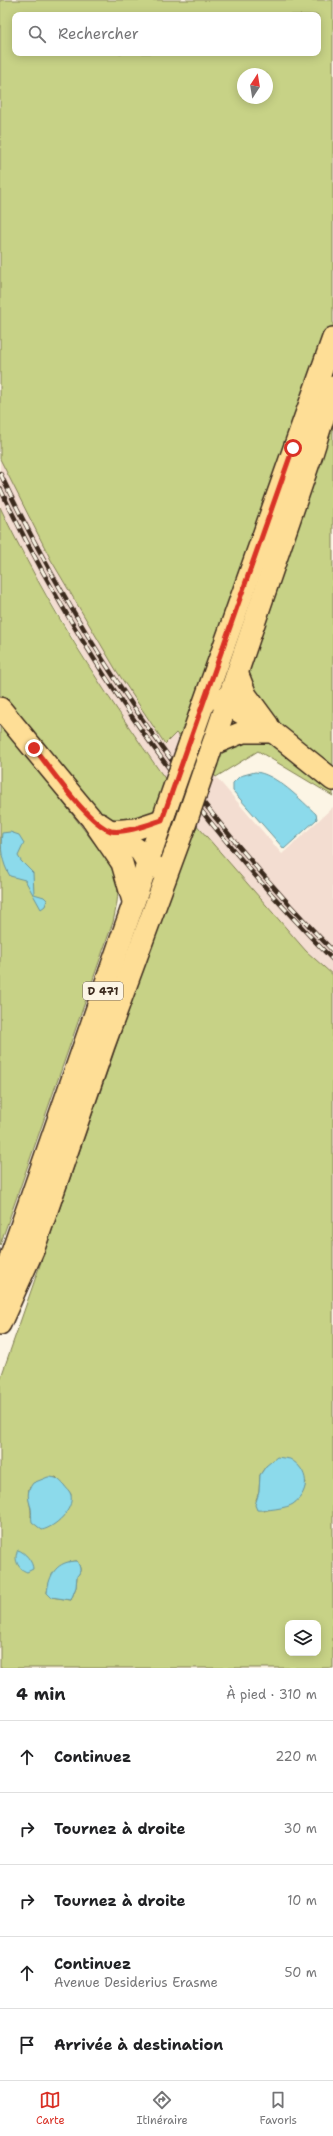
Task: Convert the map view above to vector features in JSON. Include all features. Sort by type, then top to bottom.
[{"type":"main road","name":"D 471","points":[[0,1304],[11,1255],[133,901],[148,864],[333,338]]},
{"type":"main road","name":"D 471","points":[[0,1324],[34,1248],[184,828],[238,675],[333,387]]},
{"type":"main road","points":[[238,675],[246,695],[272,732]]},
{"type":"main road","points":[[208,694],[272,732],[333,780]]},
{"type":"main road","points":[[0,708],[91,818],[122,863],[133,901]]},
{"type":"main road","points":[[210,753],[244,732],[272,732]]},
{"type":"main road","points":[[112,831],[135,829],[165,813]]},
{"type":"main road","points":[[91,818],[140,851],[148,864]]},
{"type":"main road","points":[[122,863],[138,867],[148,864],[168,871]]},
{"type":"shaded area","points":[[0,459],[51,560],[116,670],[165,744],[176,733],[179,736],[166,780],[108,697],[23,555],[0,507]]},
{"type":"shaded area","points":[[211,771],[282,854],[333,807],[333,975],[306,951],[194,822]]},
{"type":"green space","points":[[0,0],[333,0],[333,796],[258,751],[216,777],[176,733],[165,744],[116,670],[51,560],[0,459]]},
{"type":"green space","points":[[0,507],[56,613],[98,681],[166,780],[161,797],[156,807],[145,817],[129,821],[113,819],[99,812],[13,707],[0,695]]},
{"type":"green space","points":[[0,720],[108,861],[115,877],[118,891],[117,905],[113,922],[0,1245]]},
{"type":"green space","points":[[194,822],[306,951],[333,975],[333,1668],[0,1668],[0,1380]],"holes":[[[266,1466],[306,1482],[303,1491],[295,1502],[264,1511],[256,1500],[259,1492],[260,1475]],[[56,1477],[71,1494],[67,1511],[58,1521],[31,1517],[29,1488]],[[77,1561],[80,1572],[77,1576],[76,1587],[71,1600],[51,1597],[47,1593],[53,1575],[65,1564]]]},
{"type":"water","points":[[255,772],[271,777],[288,788],[316,814],[317,819],[284,849],[233,791],[233,783],[240,776]]},
{"type":"water","points":[[10,832],[19,835],[24,843],[18,856],[33,873],[34,894],[44,897],[47,900],[45,906],[41,909],[25,880],[10,876],[5,866],[1,844],[2,833]]},
{"type":"water","points":[[277,1457],[290,1459],[301,1469],[305,1481],[303,1493],[293,1504],[286,1507],[257,1510],[255,1505],[259,1492],[260,1475],[266,1466]]},
{"type":"water","points":[[48,1477],[55,1478],[62,1483],[71,1495],[71,1501],[67,1512],[58,1522],[42,1530],[32,1522],[28,1492],[33,1483]]},
{"type":"water","points":[[18,1550],[23,1553],[32,1563],[33,1569],[27,1572],[21,1569],[16,1560]]},
{"type":"water","points":[[77,1561],[80,1571],[77,1576],[76,1587],[71,1600],[51,1597],[47,1593],[48,1586],[55,1570],[64,1563]]},
{"type":"railway","points":[[0,473],[33,539],[68,603],[106,665],[147,726],[190,785],[235,842],[283,898],[333,951]]},
{"type":"railway","points":[[0,488],[33,553],[68,616],[106,678],[147,738],[190,796],[236,853],[283,907],[333,960]]},
{"type":"route","points":[[34,748],[91,818],[112,831],[135,829],[162,820],[263,539],[293,448]]}]
